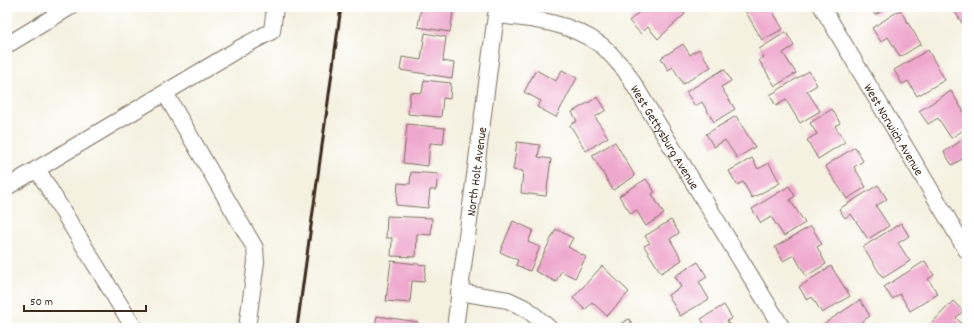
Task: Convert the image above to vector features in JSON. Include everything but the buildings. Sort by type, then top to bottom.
[{"type":"street","points":[[7,45],[70,7]]},
{"type":"street","points":[[7,187],[240,48],[272,31],[275,7]]},
{"type":"street","name":"West Norwich Avenue","points":[[822,7],[967,251]]},
{"type":"street","name":"North Holt Avenue","points":[[454,328],[496,15]]},
{"type":"street","name":"West Gettysburg Avenue","points":[[496,15],[540,20],[576,30],[602,46],[625,70],[782,328]]},
{"type":"street","points":[[165,93],[255,248],[256,262],[246,328]]},
{"type":"street","points":[[37,169],[134,328]]},
{"type":"street","points":[[460,292],[508,300],[527,310],[549,328]]},
{"type":"railway","points":[[297,328],[341,7]]}]
